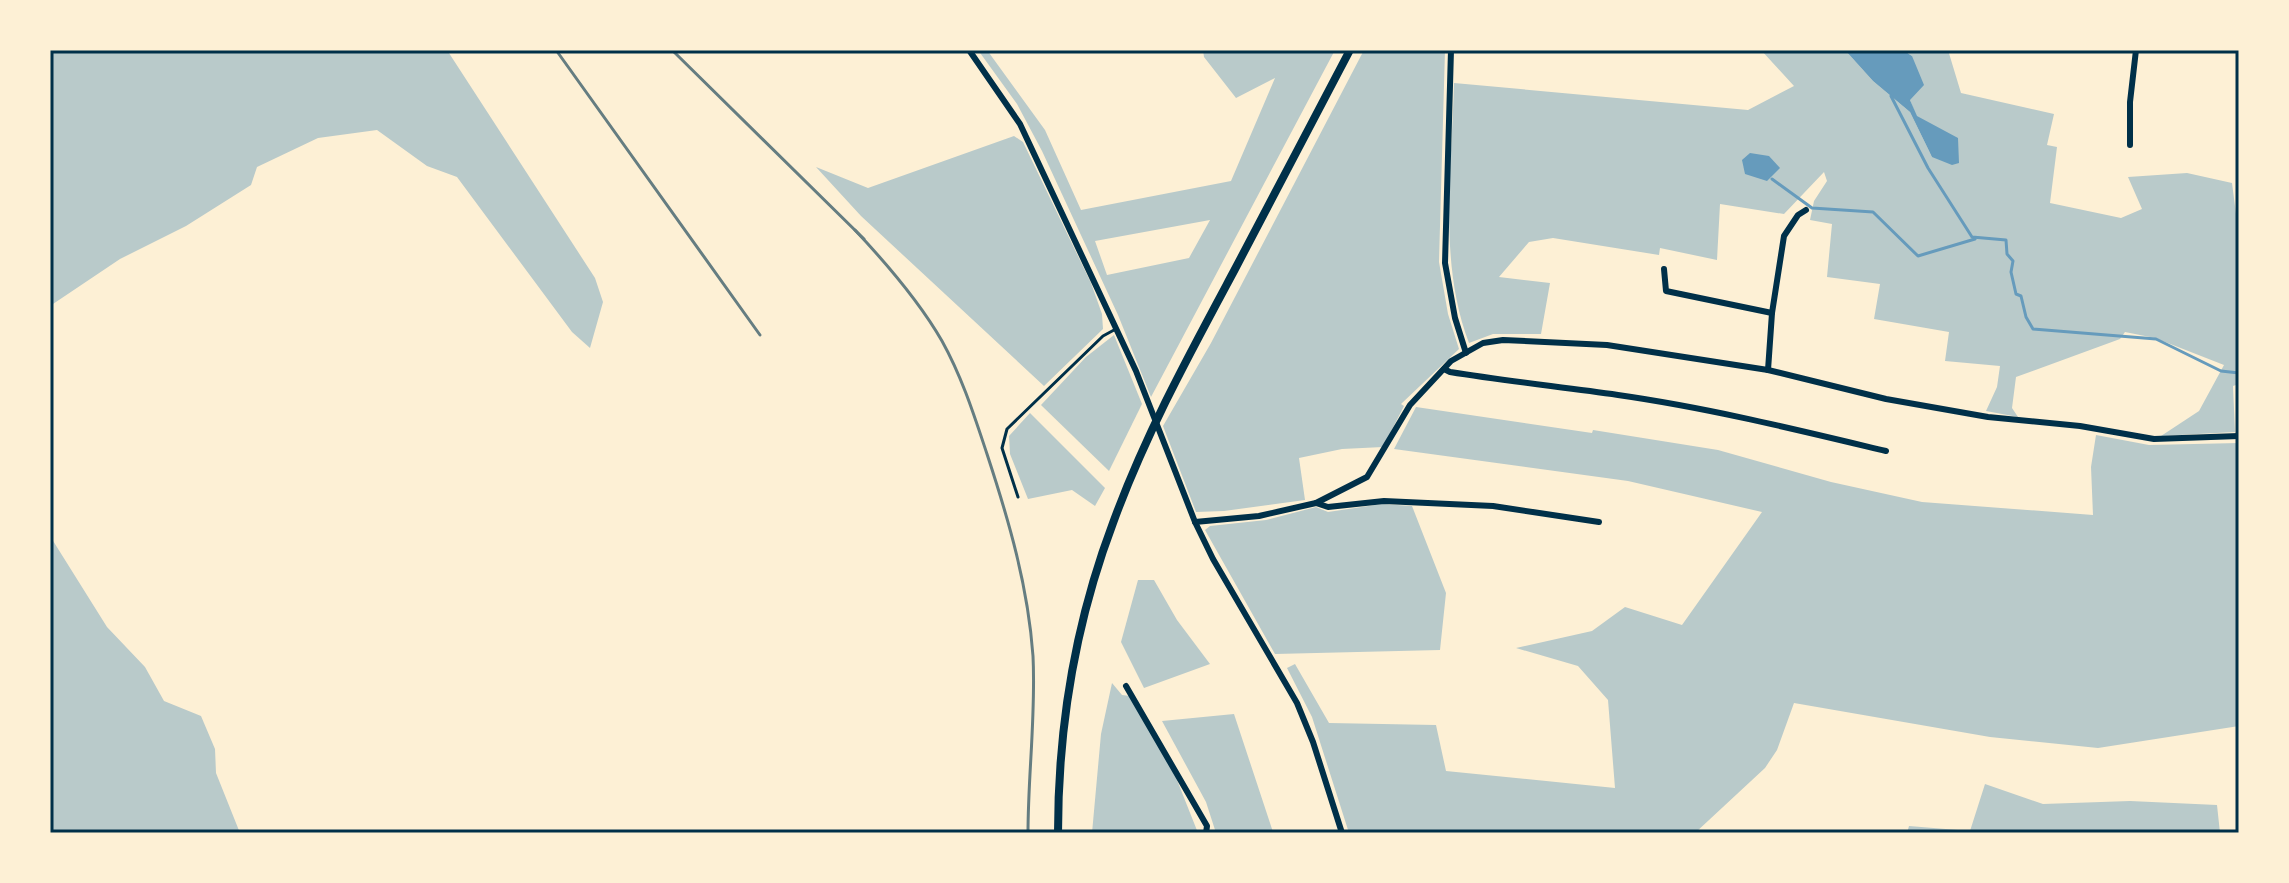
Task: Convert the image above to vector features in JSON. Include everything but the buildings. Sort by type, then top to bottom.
[{"type":"main road","points":[[1058,833],[1061,760],[1073,672],[1091,592],[1114,520],[1165,403],[1350,50]]},
{"type":"street","points":[[969,50],[1020,124],[1117,328],[1195,522],[1213,559],[1297,703],[1342,833]]},
{"type":"street","points":[[1451,50],[1445,263],[1455,318],[1466,353]]},
{"type":"street","points":[[2130,145],[2130,102],[2136,50]]},
{"type":"street","points":[[1768,370],[1772,313],[1784,236],[1798,215],[1806,210]]},
{"type":"street","points":[[1664,269],[1666,291],[1772,313]]},
{"type":"street","points":[[1195,522],[1259,516],[1316,503],[1367,477],[1410,405],[1451,361],[1483,343],[1527,339],[1607,345],[1768,370],[1886,399],[1988,417],[2080,426],[2154,439],[2239,436]]},
{"type":"street","points":[[1444,369],[1464,375],[1619,395],[1691,408],[1886,451]]},
{"type":"street","points":[[1316,503],[1328,507],[1384,501],[1493,506],[1599,522]]},
{"type":"street","points":[[1126,686],[1207,826],[1206,833]]},
{"type":"lane","points":[[1018,497],[1002,448],[1007,429],[1103,336],[1117,328]]},
{"type":"shaded area","points":[[50,50],[447,50],[595,278],[603,302],[590,348],[572,332],[457,177],[427,166],[377,130],[318,138],[257,167],[251,185],[186,226],[120,259],[50,306]]},
{"type":"shaded area","points":[[978,50],[987,50],[1045,130],[1081,210],[1231,181],[1275,78],[1236,98],[1204,57],[1203,50],[1335,50],[1151,397],[1118,315],[1017,104]],"holes":[[[1210,220],[1189,258],[1107,275],[1095,241]]]},
{"type":"shaded area","points":[[1364,50],[1445,50],[1439,262],[1448,314],[1459,349],[1401,404],[1404,406],[1383,447],[1342,449],[1299,458],[1305,500],[1196,512],[1163,426],[1211,343]]},
{"type":"shaded area","points":[[1761,50],[1845,50],[1873,81],[1910,112],[1932,157],[1910,100],[1912,56],[1903,50],[1948,50],[1961,93],[2054,114],[2047,145],[2057,147],[2050,203],[2121,218],[2142,209],[2128,177],[2187,173],[2232,183],[2239,237],[2239,384],[2233,386],[2235,432],[2161,436],[2199,411],[2224,365],[2155,338],[2125,332],[2120,339],[2016,377],[2012,408],[2018,417],[1986,411],[1997,387],[2000,366],[1945,361],[1949,332],[1874,319],[1880,284],[1827,277],[1832,224],[1810,220],[1814,201],[1827,181],[1824,172],[1784,214],[1720,204],[1717,260],[1660,248],[1659,255],[1553,238],[1529,242],[1499,277],[1550,283],[1541,334],[1493,334],[1469,343],[1459,312],[1450,248],[1454,83],[1748,110],[1794,86]]},
{"type":"shaded area","points":[[1014,136],[1023,142],[1091,283],[1102,314],[1103,329],[1044,386],[861,216],[816,167],[868,188]]},
{"type":"shaded area","points":[[1114,335],[1142,404],[1109,471],[1041,405],[1086,357]]},
{"type":"shaded area","points":[[1416,407],[1718,450],[1831,482],[1922,502],[2093,515],[2091,467],[2096,435],[2149,445],[2239,443],[2239,726],[2098,748],[1990,737],[1794,703],[1777,750],[1765,768],[1695,833],[1349,833],[1312,717],[1287,668],[1295,664],[1329,723],[1436,725],[1446,771],[1615,788],[1608,700],[1578,666],[1516,648],[1592,631],[1625,607],[1682,625],[1762,512],[1628,481],[1394,449]]},
{"type":"shaded area","points":[[1030,413],[1105,488],[1095,506],[1072,490],[1028,499],[1010,454],[1009,436]]},
{"type":"shaded area","points":[[1382,504],[1412,506],[1446,593],[1440,650],[1275,654],[1205,530],[1210,526],[1266,520],[1316,507],[1328,512]]},
{"type":"shaded area","points":[[50,536],[107,627],[145,667],[164,701],[201,716],[215,749],[216,773],[240,833],[50,833]]},
{"type":"shaded area","points":[[1138,580],[1154,580],[1177,620],[1210,664],[1144,688],[1121,642]]},
{"type":"shaded area","points":[[1112,683],[1122,695],[1130,696],[1175,775],[1198,833],[1092,833],[1101,734]]},
{"type":"shaded area","points":[[1234,714],[1273,832],[1216,833],[1206,802],[1162,721]]},
{"type":"shaded area","points":[[1985,784],[2043,804],[2130,801],[2217,805],[2220,833],[1907,833],[1909,826],[1970,831]]},
{"type":"water","points":[[1845,50],[1903,50],[1912,56],[1924,85],[1910,100],[1917,116],[1958,138],[1959,163],[1952,165],[1932,157],[1910,112],[1873,81]]},
{"type":"water","points":[[1750,153],[1769,156],[1780,168],[1767,181],[1745,174],[1742,160]]},
{"type":"waterway","points":[[1891,96],[1928,168],[1972,237],[2006,240],[2007,254],[2013,261],[2011,272],[2016,294],[2021,296],[2026,317],[2033,329],[2156,339],[2221,371],[2239,373]]},
{"type":"waterway","points":[[1772,179],[1812,208],[1873,212],[1918,256],[1975,239]]},
{"type":"railway","points":[[556,50],[760,335]]},
{"type":"railway","points":[[672,50],[864,239]]},
{"type":"railway","points":[[855,230],[902,283],[942,341],[967,396],[1003,504],[1022,579],[1033,656],[1028,833]]}]
